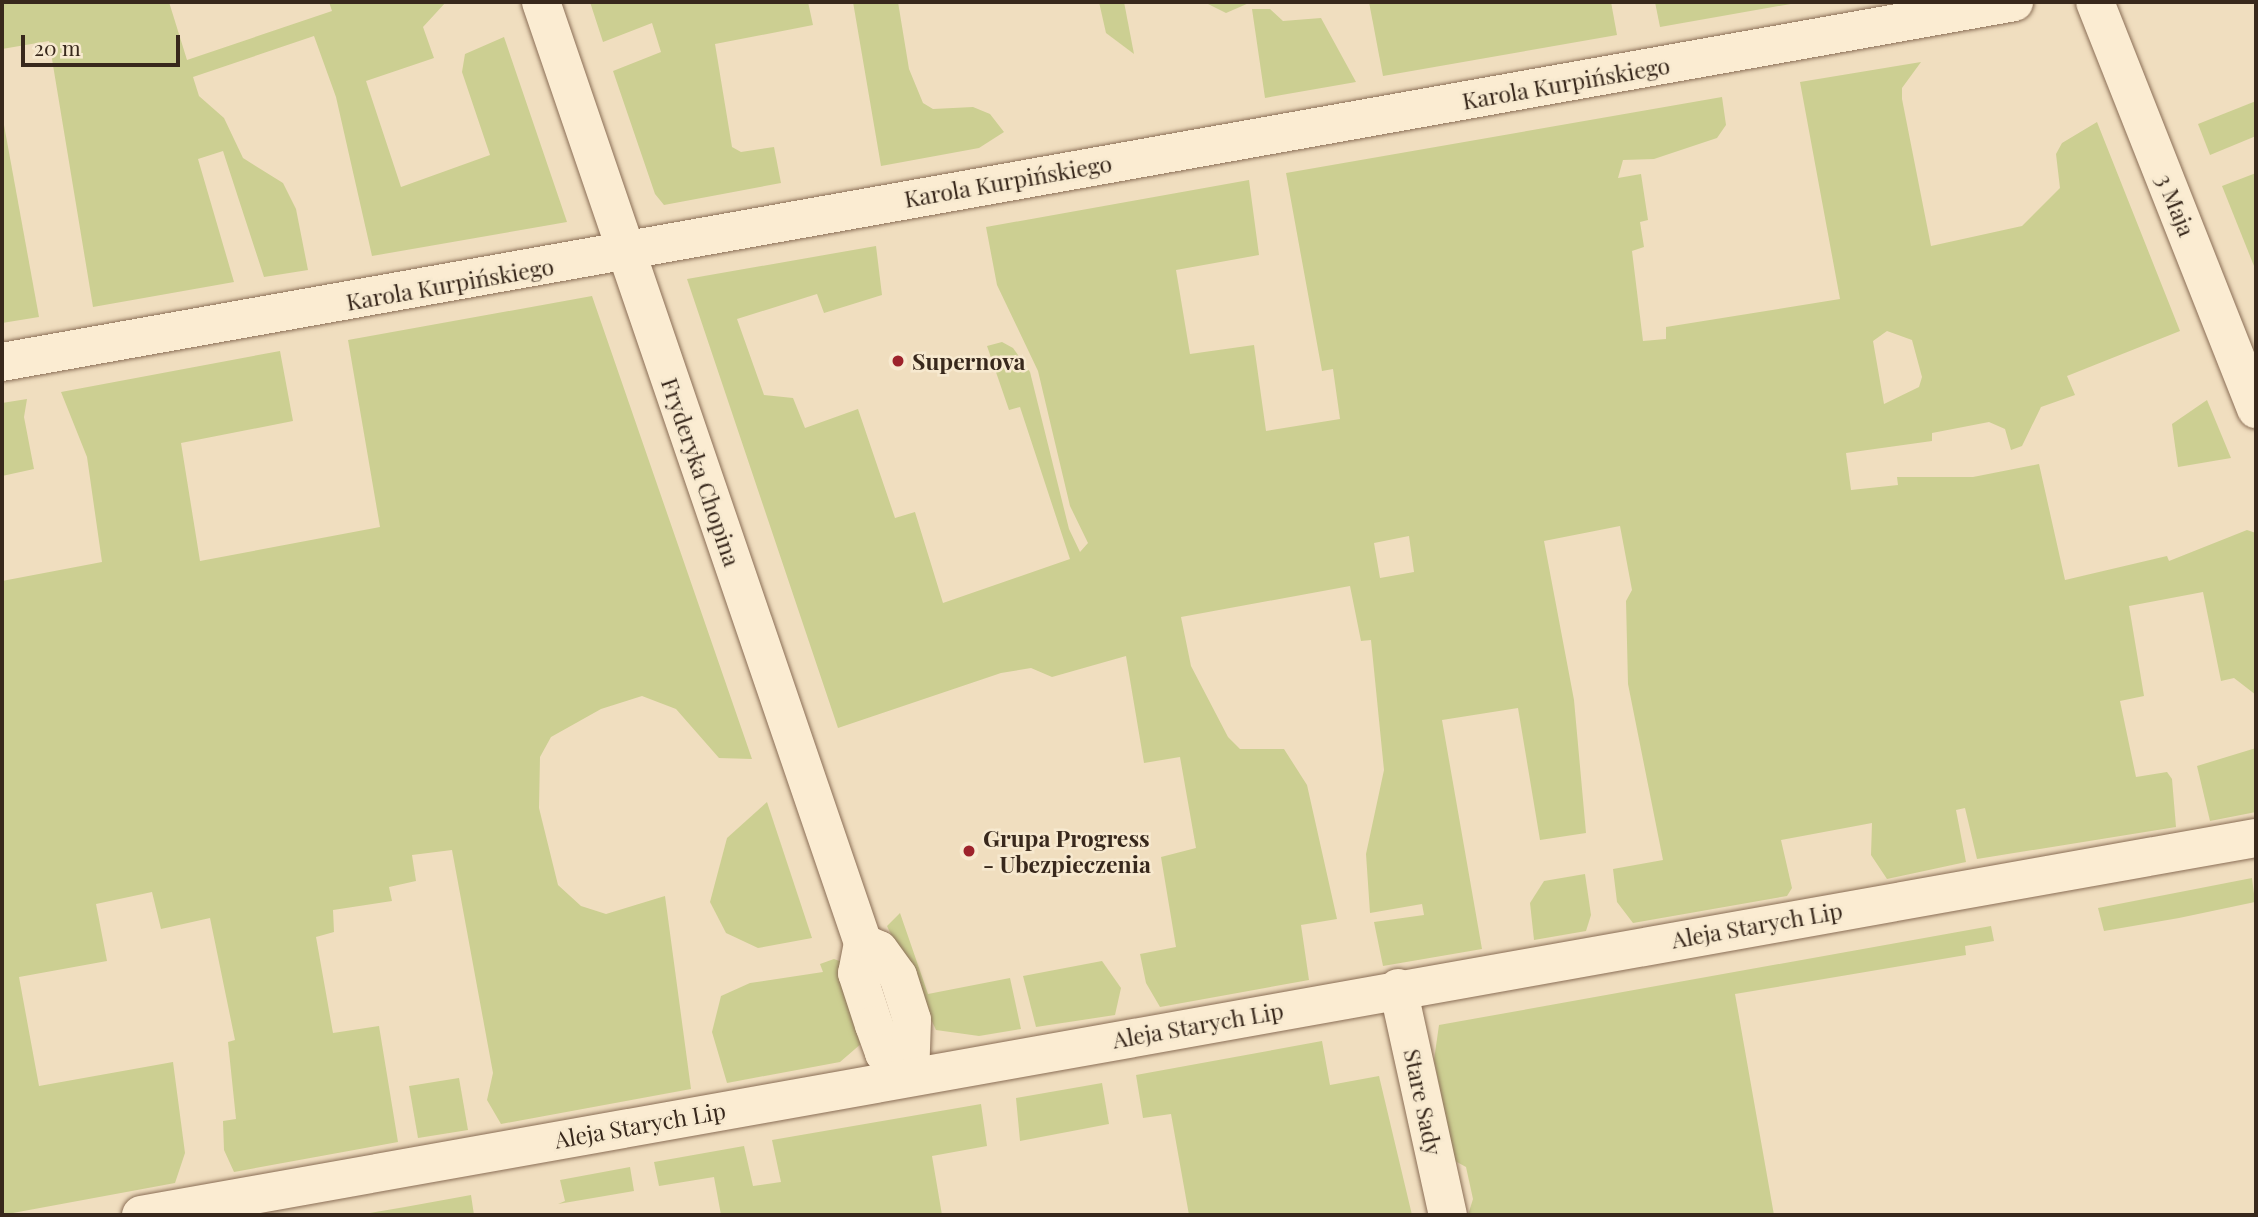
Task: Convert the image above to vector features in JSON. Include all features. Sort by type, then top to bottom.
[{"type":"street","name":"Fryderyka Chopina","points":[[541,2],[863,943],[857,973],[880,1044],[910,1077]]},
{"type":"street","name":"Karola Kurpińskiego","points":[[2,362],[2014,2]]},
{"type":"street","name":"3 Maja","points":[[2095,2],[2256,409]]},
{"type":"street","name":"Aleja Starych Lip","points":[[141,1215],[1398,988],[2256,838]]},
{"type":"street","name":"Stare Sady","points":[[1398,988],[1448,1215]]},
{"type":"green space","points":[[2,2],[169,2],[187,60],[332,11],[329,2],[446,2],[423,27],[434,58],[366,81],[401,187],[490,155],[462,72],[465,54],[504,37],[567,222],[372,256],[336,97],[314,36],[193,77],[199,96],[224,118],[243,158],[283,183],[296,209],[308,270],[264,277],[223,151],[198,159],[234,282],[93,307],[49,41],[2,49]]},
{"type":"green space","points":[[590,2],[808,2],[813,25],[715,44],[732,147],[741,152],[774,147],[781,183],[664,205],[655,194],[613,71],[661,52],[652,23],[603,42]]},
{"type":"green space","points":[[853,2],[898,2],[909,69],[923,103],[933,109],[973,107],[990,114],[1004,132],[979,148],[881,166]]},
{"type":"green space","points":[[1099,2],[1124,2],[1134,54],[1106,33]]},
{"type":"green space","points":[[1204,2],[1249,2],[1249,3],[1226,13]]},
{"type":"green space","points":[[1369,2],[1611,2],[1617,35],[1383,76]]},
{"type":"green space","points":[[1655,2],[1802,2],[1660,27]]},
{"type":"green space","points":[[1252,9],[1270,9],[1283,21],[1321,18],[1356,82],[1265,98]]},
{"type":"green space","points":[[1921,62],[1902,88],[1902,99],[1931,246],[2022,226],[2060,188],[2056,154],[2062,143],[2097,122],[2180,331],[2067,376],[2075,395],[2041,407],[2022,446],[2011,450],[2005,429],[1989,422],[1932,433],[1932,441],[1846,453],[1851,490],[1898,485],[1897,477],[1973,477],[2039,464],[2065,580],[2167,556],[2169,561],[2247,530],[2256,533],[2256,695],[2234,678],[2221,681],[2203,592],[2129,606],[2144,696],[2120,701],[2136,777],[2167,772],[2172,779],[2176,827],[1977,859],[1965,808],[1956,810],[1966,862],[1887,879],[1871,855],[1872,823],[1781,840],[1792,888],[1787,896],[1633,923],[1617,902],[1613,869],[1663,860],[1628,684],[1626,601],[1632,590],[1620,526],[1544,541],[1574,700],[1586,833],[1540,840],[1518,708],[1442,720],[1482,949],[1383,966],[1374,922],[1424,915],[1422,904],[1370,913],[1366,854],[1384,770],[1371,640],[1361,641],[1350,586],[1181,617],[1191,666],[1228,737],[1240,749],[1284,749],[1307,785],[1337,919],[1301,925],[1309,980],[1160,1007],[1146,983],[1140,954],[1176,947],[1161,857],[1196,848],[1180,757],[1144,763],[1126,656],[1052,677],[1031,668],[1001,673],[838,728],[687,279],[876,246],[882,295],[824,313],[817,294],[737,319],[764,395],[793,398],[805,428],[858,409],[895,518],[915,512],[943,603],[1070,559],[1020,407],[1009,410],[987,346],[1002,342],[1013,348],[1030,372],[1069,529],[1080,552],[1088,543],[1070,506],[1038,371],[997,285],[986,227],[1249,180],[1259,255],[1176,270],[1190,354],[1254,345],[1266,431],[1340,419],[1333,369],[1322,371],[1286,173],[1722,97],[1726,125],[1717,138],[1654,159],[1623,160],[1618,178],[1641,174],[1648,220],[1640,222],[1644,247],[1632,251],[1643,341],[1666,339],[1666,327],[1840,299],[1800,82]],"holes":[[[1887,331],[1912,340],[1922,377],[1919,387],[1884,404],[1873,341]],[[1409,536],[1414,572],[1380,578],[1374,543]]]},
{"type":"green space","points":[[2256,101],[2256,136],[2210,155],[2198,124]]},
{"type":"green space","points":[[2,114],[39,317],[2,323]]},
{"type":"green space","points":[[2256,173],[2256,271],[2222,186]]},
{"type":"green space","points":[[592,296],[752,759],[719,758],[676,709],[642,696],[601,709],[551,737],[540,757],[539,808],[558,885],[581,906],[606,914],[665,896],[691,1089],[501,1124],[487,1100],[493,1073],[452,850],[412,855],[416,881],[389,887],[392,901],[333,910],[334,932],[316,937],[333,1033],[379,1026],[398,1142],[234,1172],[224,1150],[223,1121],[236,1119],[228,1042],[235,1040],[210,918],[161,929],[152,892],[96,904],[107,961],[19,977],[39,1086],[173,1062],[185,1153],[175,1183],[2,1215],[2,581],[102,562],[87,457],[61,392],[280,351],[293,421],[181,443],[200,561],[380,527],[348,340]]},
{"type":"green space","points":[[27,399],[24,417],[34,469],[2,476],[2,403]]},
{"type":"green space","points":[[2207,400],[2231,458],[2178,467],[2172,424]]},
{"type":"green space","points":[[2256,748],[2256,812],[2210,821],[2197,766]]},
{"type":"green space","points":[[767,802],[812,938],[758,948],[726,933],[710,902],[727,838]]},
{"type":"green space","points":[[1585,874],[1591,915],[1586,931],[1534,940],[1530,903],[1544,881]]},
{"type":"green space","points":[[2252,878],[2255,902],[2104,931],[2098,908]]},
{"type":"green space","points":[[900,913],[928,994],[1010,978],[1021,1029],[979,1036],[936,1030],[887,926]]},
{"type":"green space","points":[[1991,926],[1994,941],[1965,946],[1966,955],[1735,994],[1774,1215],[1468,1215],[1473,1199],[1466,1167],[1455,1161],[1434,1060],[1439,1025]]},
{"type":"green space","points":[[834,959],[842,962],[862,1043],[840,1062],[727,1083],[712,1032],[721,996],[750,983],[823,972],[820,964]]},
{"type":"green space","points":[[1102,961],[1121,988],[1115,1015],[1036,1027],[1023,976]]},
{"type":"green space","points":[[1322,1041],[1330,1085],[1379,1076],[1412,1215],[1189,1215],[1171,1114],[1143,1118],[1136,1075]]},
{"type":"green space","points":[[459,1078],[468,1130],[418,1138],[409,1086]]},
{"type":"green space","points":[[1102,1083],[1109,1124],[1020,1141],[1016,1098]]},
{"type":"green space","points":[[981,1104],[987,1146],[932,1156],[942,1215],[721,1215],[714,1177],[659,1186],[654,1162],[744,1146],[753,1186],[781,1182],[772,1140]]},
{"type":"green space","points":[[630,1167],[634,1191],[558,1204],[565,1201],[560,1180]]},
{"type":"green space","points":[[471,1195],[474,1215],[358,1215],[405,1207]]},
{"type":"place","name":"Supernova","points":[[898,361]]},
{"type":"place","name":"Grupa Progress - Ubezpieczenia","points":[[969,851]]}]
